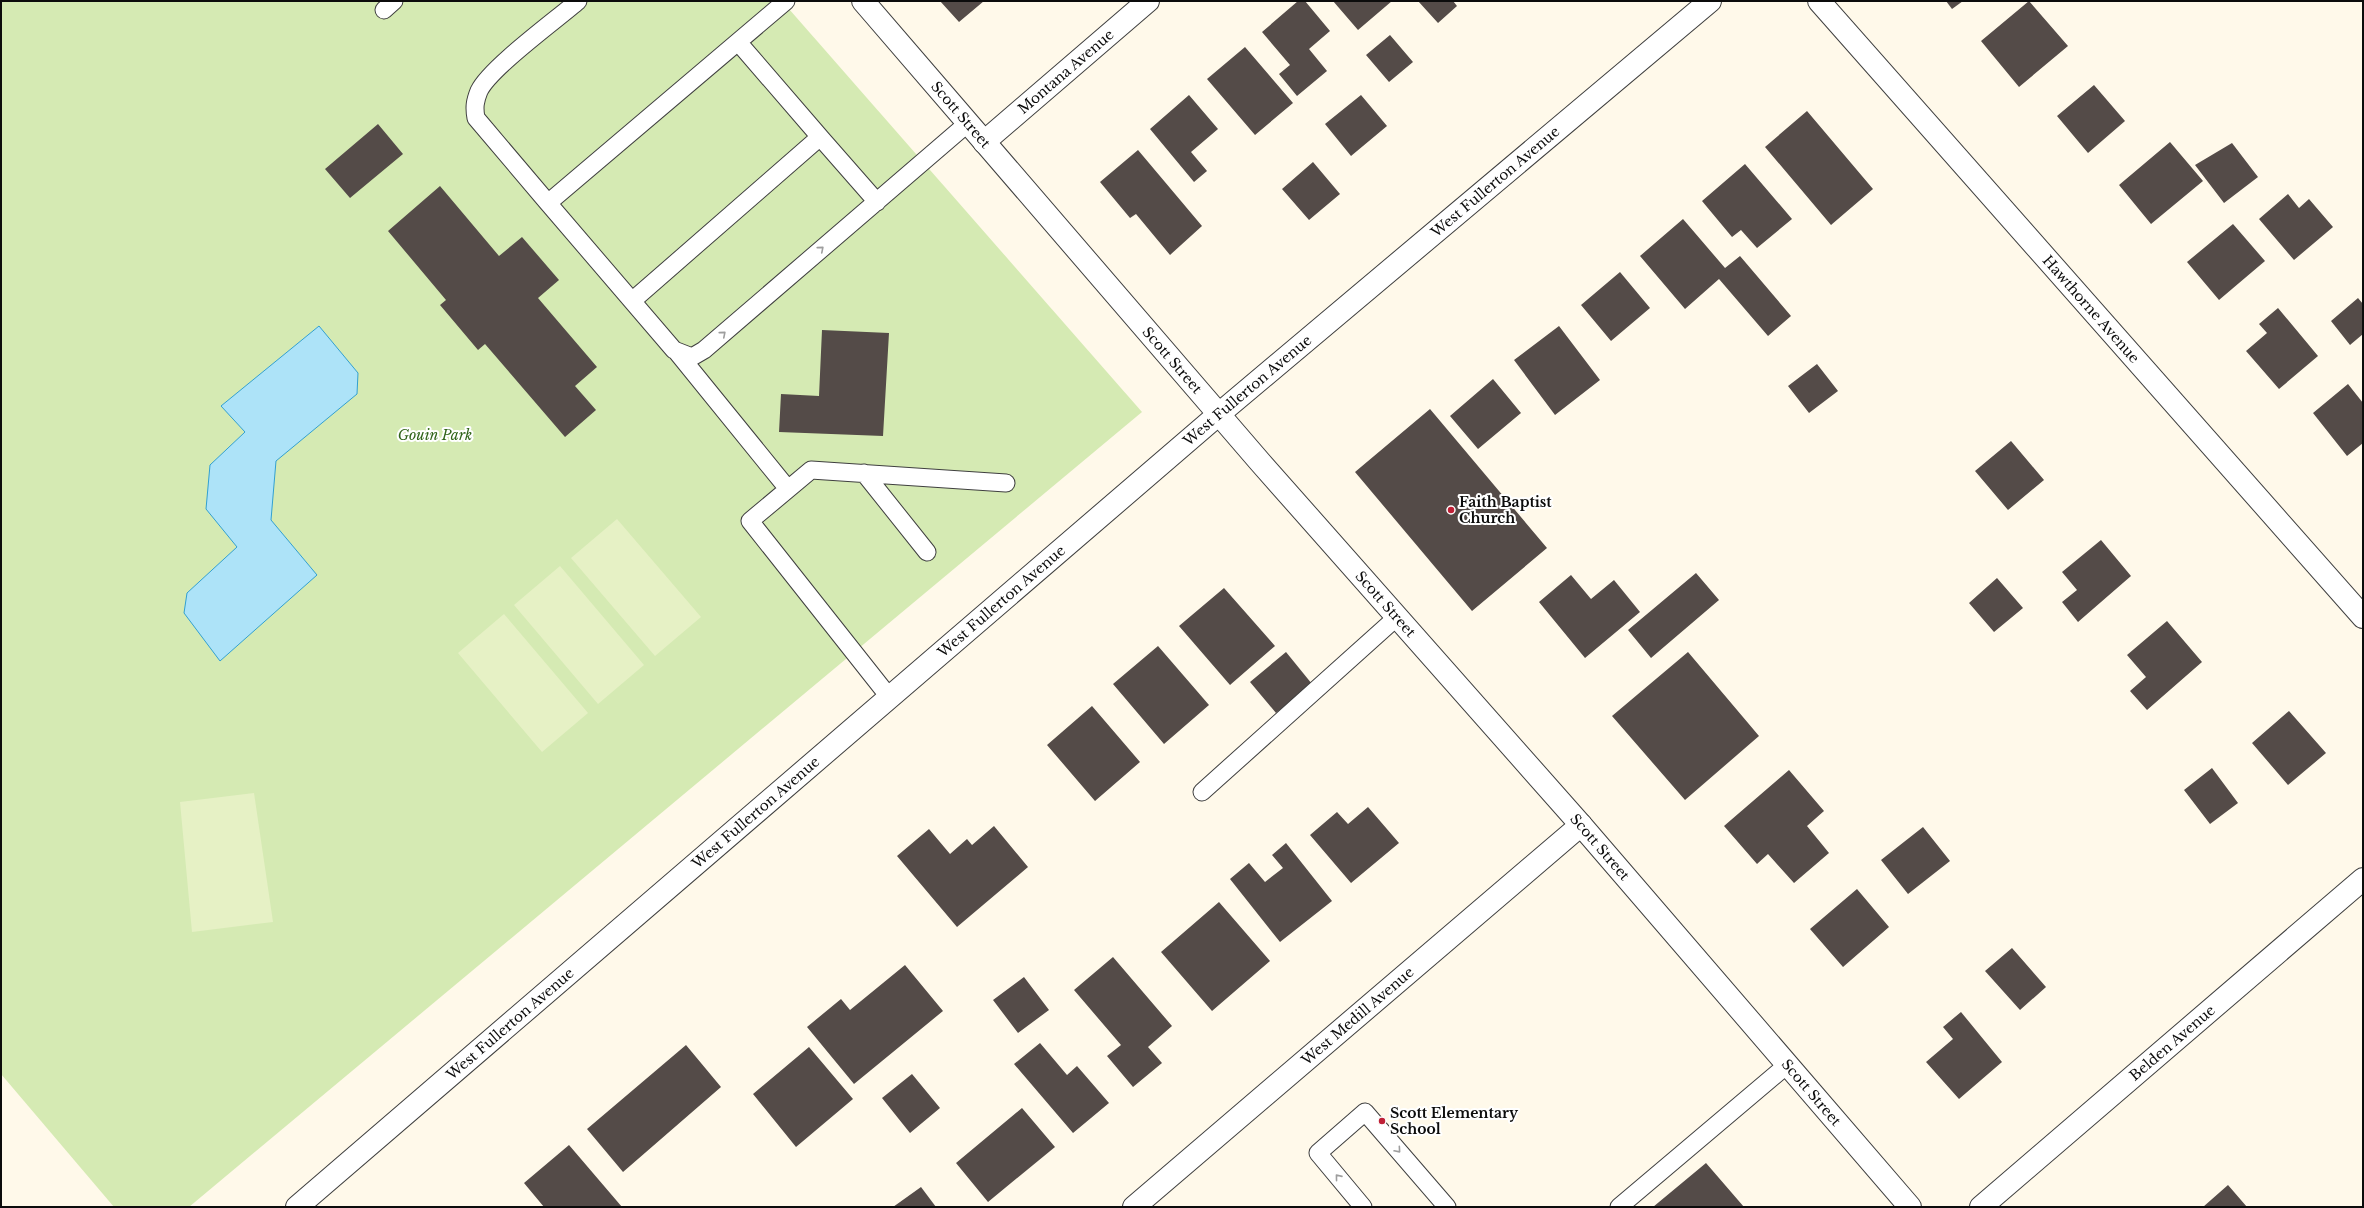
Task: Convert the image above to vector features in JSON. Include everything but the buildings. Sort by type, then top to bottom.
[{"type":"street","name":"Scott Street","points":[[862,1],[1219,414],[1581,825],[1910,1207]]},
{"type":"street","name":"Montana Avenue","points":[[984,142],[1148,1]]},
{"type":"street","name":"West Fullerton Avenue","points":[[297,1207],[1219,414],[1710,1]]},
{"type":"street","name":"Hawthorne Avenue","points":[[1819,1],[2363,617]]},
{"type":"street","name":"West Medill Avenue","points":[[1134,1207],[1581,825]]},
{"type":"street","name":"Belden Avenue","points":[[1981,1207],[2363,879]]},
{"type":"lane","points":[[578,1],[493,73],[480,89],[474,104],[476,118],[674,350],[788,489]]},
{"type":"lane","points":[[548,203],[786,1]]},
{"type":"lane","points":[[738,42],[876,202]]},
{"type":"lane","points":[[674,350],[692,357],[704,350],[968,123]]},
{"type":"lane","points":[[632,301],[820,137]]},
{"type":"lane","points":[[890,698],[750,521],[811,470],[1006,483]]},
{"type":"lane","points":[[864,473],[927,552]]},
{"type":"lane","points":[[1202,792],[1397,617]]},
{"type":"lane","points":[[1619,1207],[1787,1065]]},
{"type":"lane","points":[[1363,1207],[1318,1153],[1365,1112],[1447,1207]]},
{"type":"green space","name":"Gouin Park","points":[[1,1],[782,1],[1142,412],[189,1207],[114,1207],[1,1074]]},
{"type":"green space","points":[[617,519],[701,617],[655,656],[571,558]]},
{"type":"green space","points":[[560,566],[644,665],[598,704],[514,605]]},
{"type":"green space","points":[[504,614],[588,713],[542,752],[458,653]]},
{"type":"green space","points":[[254,793],[273,922],[192,932],[180,802]]},
{"type":"water","points":[[319,326],[358,373],[357,394],[276,461],[271,520],[317,575],[220,661],[184,613],[187,593],[237,547],[206,509],[210,465],[245,432],[221,406]]},
{"type":"place","name":"Faith Baptist Church","points":[[1451,510]]},
{"type":"place","name":"Scott Elementary School","points":[[1382,1121]]}]
